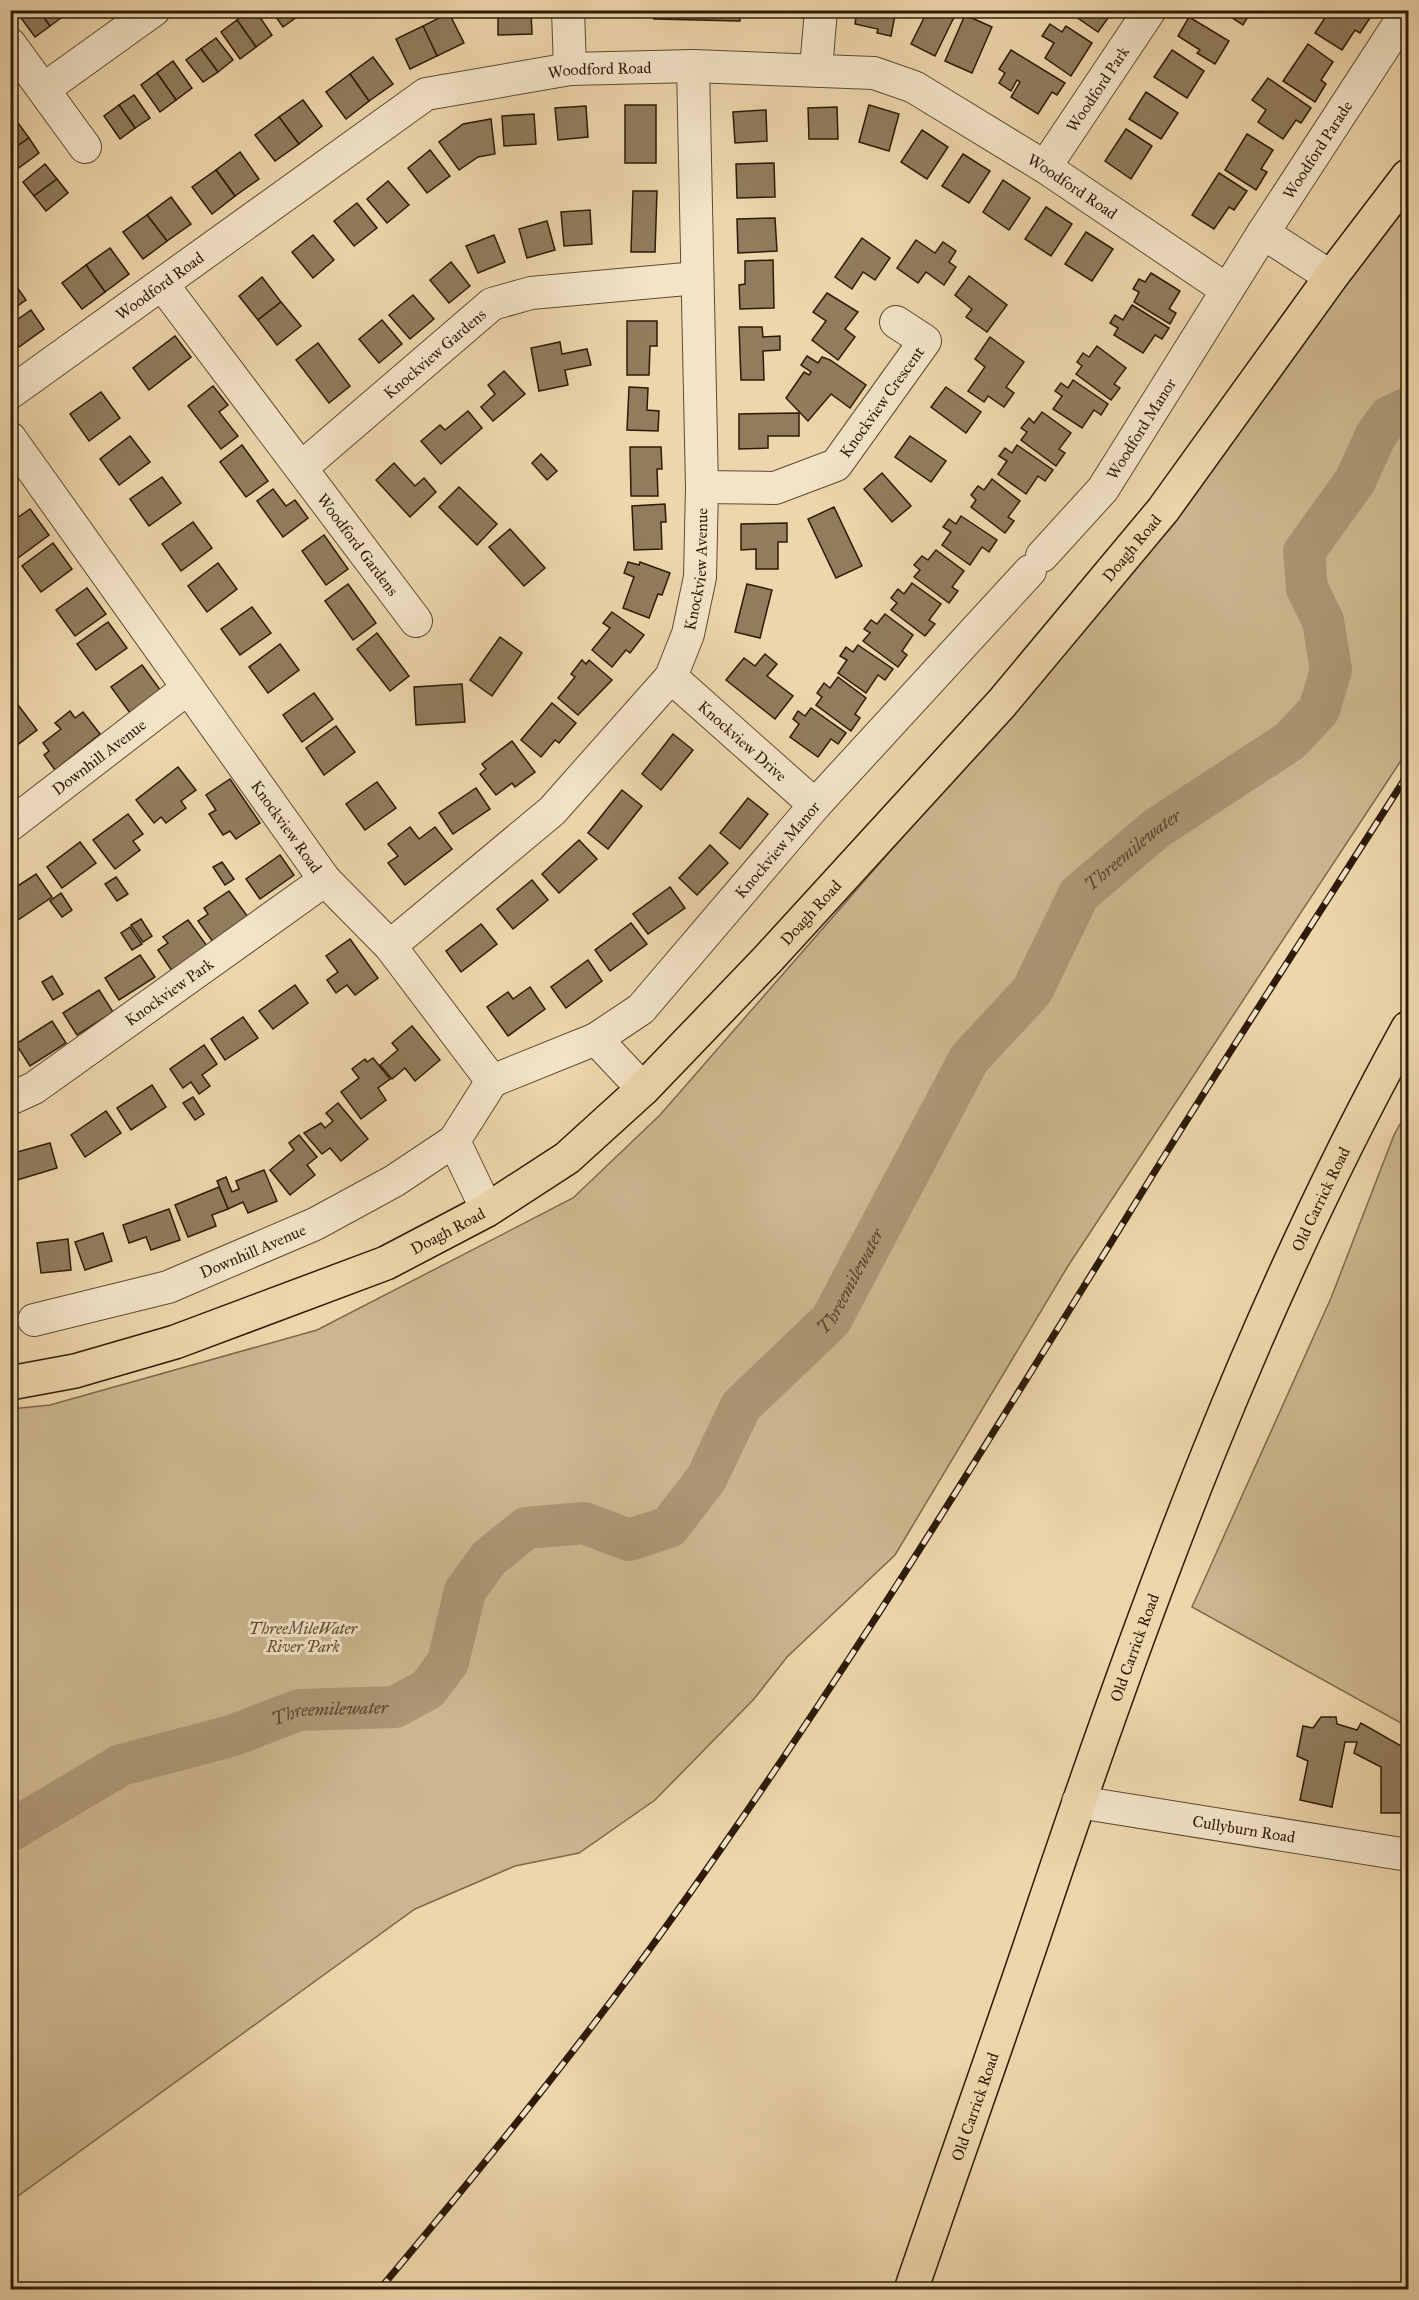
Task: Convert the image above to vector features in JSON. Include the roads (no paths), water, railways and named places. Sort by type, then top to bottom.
[{"type":"main road","name":"Doagh Road","points":[[10,1383],[75,1371],[176,1342],[386,1263],[488,1209],[535,1181],[567,1158],[643,1089],[767,960],[1002,703],[1163,510],[1331,277],[1408,176]]},
{"type":"main road","name":"Old Carrick Road","points":[[911,2289],[1078,1802],[1163,1566],[1230,1402],[1300,1244],[1408,1028]]},
{"type":"street","points":[[44,89],[154,10]]},
{"type":"street","points":[[568,10],[570,69]]},
{"type":"street","points":[[816,69],[821,10]]},
{"type":"street","name":"Woodford Park","points":[[1045,167],[1150,10]]},
{"type":"street","name":"Woodford Parade","points":[[1227,290],[1408,10]]},
{"type":"street","points":[[10,44],[85,147]]},
{"type":"street","name":"Woodford Road","points":[[10,393],[426,94],[570,69],[693,66],[874,73],[914,87],[1045,167],[1227,290]]},
{"type":"street","name":"Knockview Avenue","points":[[390,946],[552,811],[671,677],[688,634],[700,577],[702,488],[693,66]]},
{"type":"street","points":[[1263,232],[1331,277]]},
{"type":"street","name":"Knockview Gardens","points":[[301,468],[492,304],[531,292],[697,278]]},
{"type":"street","name":"Woodford Gardens","points":[[162,284],[416,621]]},
{"type":"street","name":"Woodford Manor","points":[[1036,564],[1103,489],[1227,290]]},
{"type":"street","name":"Knockview Crescent","points":[[702,488],[775,488],[836,465],[925,341],[896,322]]},
{"type":"street","name":"Knockview Road","points":[[10,438],[325,879],[390,946],[492,1081]]},
{"type":"street","name":"Knockview Manor","points":[[492,1081],[596,1039],[641,1009],[815,805],[1036,564]]},
{"type":"street","name":"Knockview Drive","points":[[671,677],[815,805]]},
{"type":"street","name":"Downhill Avenue","points":[[10,825],[188,687]]},
{"type":"street","name":"Knockview Park","points":[[10,1099],[34,1088],[325,879]]},
{"type":"street","points":[[596,1039],[643,1089]]},
{"type":"street","points":[[488,1209],[454,1141],[492,1081]]},
{"type":"street","name":"Downhill Avenue","points":[[34,1320],[168,1287],[315,1224],[394,1181],[454,1141]]},
{"type":"street","name":"Cullyburn Road","points":[[1078,1802],[1408,1855]]},
{"type":"waterway","name":"Threemilewater","points":[[10,1831],[121,1765],[231,1736],[299,1710],[395,1707],[428,1689],[448,1662],[465,1591],[489,1558],[526,1528],[584,1523],[629,1540],[669,1527],[706,1479],[741,1406],[831,1320],[969,1059],[1032,991],[1079,894],[1157,828],[1290,741],[1319,710],[1331,670],[1323,621],[1307,588],[1304,552],[1355,481],[1376,435],[1389,417],[1408,408]]},
{"type":"railway","points":[[379,2290],[489,2157],[596,2021],[665,1928],[796,1739],[922,1546],[1195,1107],[1408,774]]},
{"type":"park label","name":"ThreeMileWater River Park","points":[[303,1637]]}]
